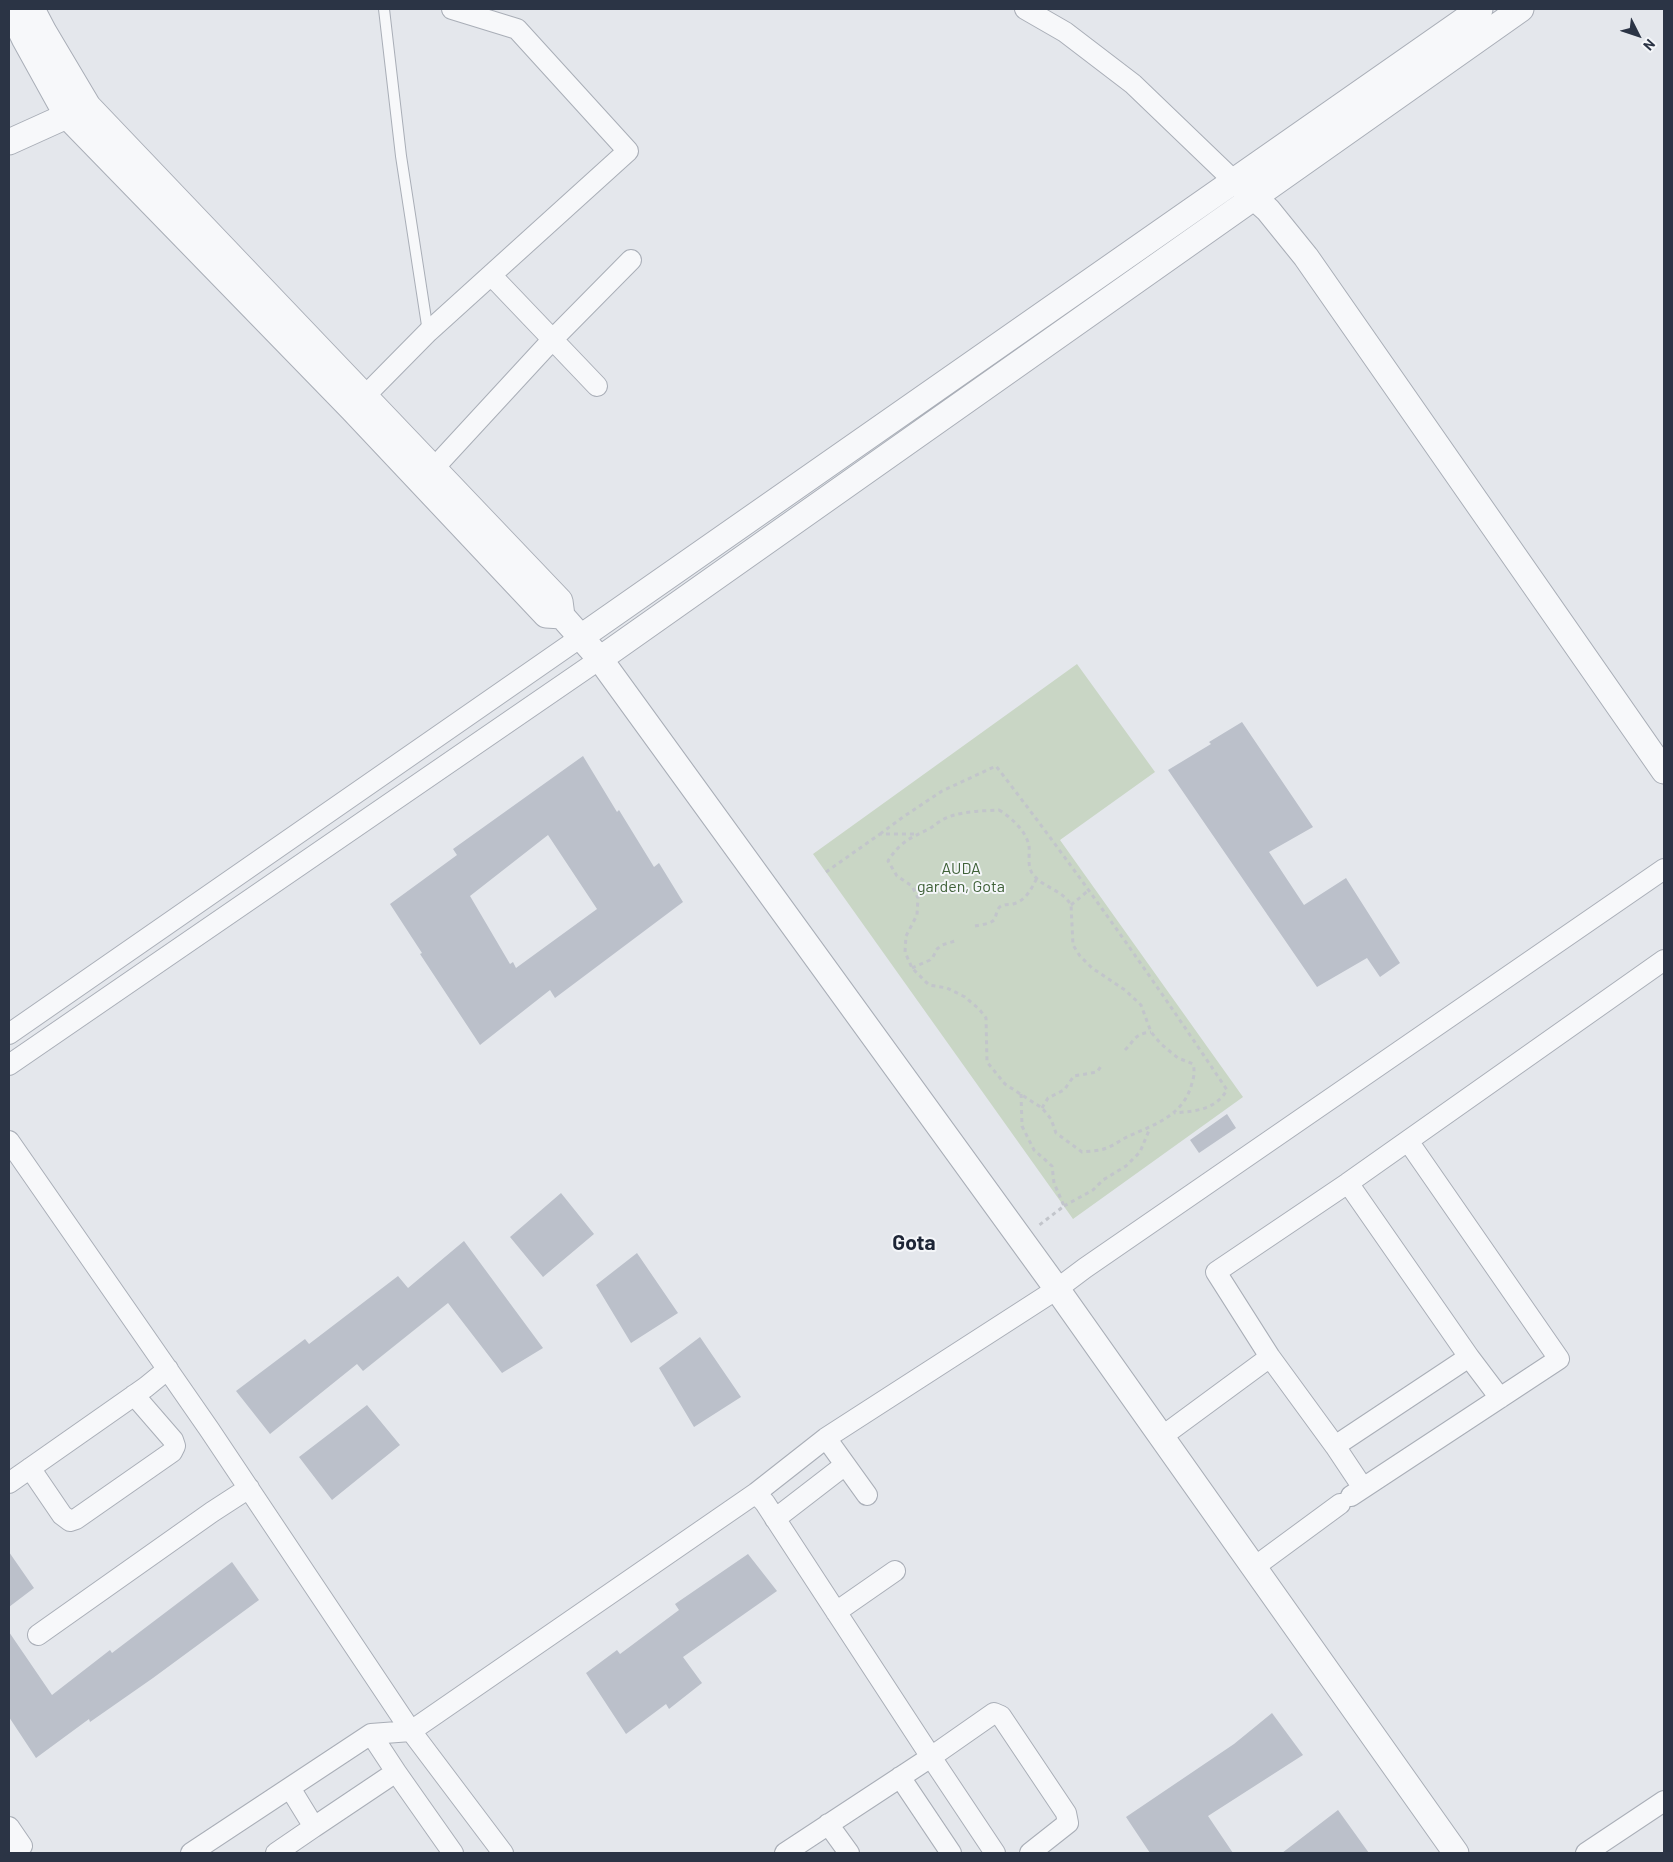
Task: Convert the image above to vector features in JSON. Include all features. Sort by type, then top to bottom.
[{"type":"street","points":[[10,9],[25,40],[78,111],[359,402],[546,615],[562,616]]},
{"type":"street","points":[[32,9],[78,111]]},
{"type":"street","points":[[359,402],[428,332],[628,151],[517,28],[452,9]]},
{"type":"street","points":[[1025,9],[1065,32],[1132,84],[1234,181],[1268,210],[1306,258],[1664,771]]},
{"type":"street","points":[[9,1034],[1480,9]]},
{"type":"street","points":[[9,1065],[600,659],[1521,9]]},
{"type":"street","points":[[9,142],[78,111]]},
{"type":"street","points":[[434,468],[552,340],[631,260]]},
{"type":"street","points":[[492,274],[596,386]]},
{"type":"street","points":[[359,402],[434,468],[560,601],[562,616],[600,659],[1021,1240],[1456,1853]]},
{"type":"street","points":[[190,1853],[371,1734],[411,1731],[756,1493],[826,1438],[1057,1290],[1093,1262],[1664,869]]},
{"type":"street","points":[[1352,1496],[1335,1446],[1270,1357],[1216,1272],[1348,1183],[1664,960]]},
{"type":"street","points":[[9,1140],[168,1368],[411,1731],[503,1853]]},
{"type":"street","points":[[1253,1568],[1352,1496],[1559,1359],[1408,1141]]},
{"type":"street","points":[[1348,1183],[1500,1398]]},
{"type":"street","points":[[1335,1446],[1470,1356]]},
{"type":"street","points":[[1160,1438],[1270,1357]]},
{"type":"street","points":[[9,1483],[134,1396],[168,1368]]},
{"type":"street","points":[[30,1468],[62,1515],[70,1521],[76,1519],[164,1458],[172,1452],[175,1446],[174,1440],[134,1396]]},
{"type":"street","points":[[826,1438],[867,1494]]},
{"type":"street","points":[[775,1519],[845,1465]]},
{"type":"street","points":[[38,1635],[249,1488]]},
{"type":"street","points":[[756,1493],[995,1853]]},
{"type":"street","points":[[836,1612],[895,1571]]},
{"type":"street","points":[[796,1850],[828,1824],[931,1757],[994,1713],[1001,1716],[1066,1813],[1068,1823],[1030,1853]]},
{"type":"street","points":[[371,1734],[453,1853]]},
{"type":"street","points":[[276,1853],[396,1772]]},
{"type":"street","points":[[900,1777],[951,1853]]},
{"type":"street","points":[[290,1788],[314,1827]]},
{"type":"street","points":[[1586,1853],[1664,1801]]},
{"type":"street","points":[[828,1824],[849,1853]]},
{"type":"street","points":[[9,1827],[20,1851]]},
{"type":"lane","points":[[384,9],[401,156],[428,332]]},
{"type":"path","points":[[826,872],[903,816],[942,791],[996,766],[1150,975],[1227,1090],[1221,1099],[1199,1111],[1173,1114]]},
{"type":"path","points":[[984,810],[999,810],[1009,816],[1022,832],[1028,844],[1030,867],[1037,878],[1068,899],[1071,904],[1073,946],[1080,956],[1092,968],[1125,990],[1141,1005],[1151,1032],[1165,1048],[1178,1058],[1192,1064],[1195,1069],[1190,1093],[1173,1114],[1150,1128],[1129,1136],[1108,1148],[1082,1152],[1056,1133],[1051,1119],[1042,1108],[1005,1084],[987,1062],[986,1018],[965,997],[947,988],[929,985],[912,968],[905,952],[906,936],[917,915],[918,898],[912,886],[897,876],[888,861],[896,849],[915,834],[931,828],[943,820],[984,810]]},
{"type":"path","points":[[880,834],[915,834]]},
{"type":"path","points":[[975,926],[990,923],[994,920],[999,907],[1004,904],[1010,905],[1021,901],[1037,878]]},
{"type":"path","points":[[1071,904],[1089,890]]},
{"type":"path","points":[[912,968],[934,958],[937,949],[942,945],[955,941]]},
{"type":"path","points":[[1124,1050],[1136,1037],[1143,1033],[1151,1032]]},
{"type":"path","points":[[1042,1108],[1048,1098],[1064,1090],[1074,1076],[1097,1072],[1102,1065]]},
{"type":"path","points":[[1021,1093],[1022,1126],[1034,1150],[1052,1166],[1054,1183],[1064,1206]]},
{"type":"path","points":[[1021,1240],[1064,1206],[1093,1190],[1103,1180],[1126,1166],[1140,1152],[1150,1128]]},
{"type":"green space","name":"AUDA garden, Gota","points":[[1077,664],[1155,772],[1060,840],[1243,1097],[1073,1219],[813,854]]},
{"type":"building","points":[[1242,722],[1313,827],[1269,852],[1304,905],[1346,878],[1400,963],[1380,977],[1367,958],[1317,987],[1168,770],[1211,744],[1209,742]]},
{"type":"building","points":[[583,756],[617,812],[619,810],[654,867],[659,863],[683,902],[555,998],[550,990],[480,1045],[420,954],[422,953],[390,904],[457,855],[453,849]],"holes":[[[548,835],[597,909],[516,968],[513,962],[510,964],[470,896]]]},
{"type":"building","points":[[1227,1114],[1236,1128],[1199,1153],[1190,1140]]},
{"type":"building","points":[[561,1193],[594,1234],[543,1277],[510,1237]]},
{"type":"building","points":[[464,1241],[543,1348],[502,1373],[448,1303],[363,1371],[357,1364],[270,1434],[236,1391],[305,1339],[309,1344],[398,1276],[408,1288]]},
{"type":"building","points":[[637,1253],[678,1313],[631,1343],[596,1285]]},
{"type":"building","points":[[700,1337],[741,1397],[694,1427],[659,1368]]},
{"type":"building","points":[[367,1405],[400,1445],[332,1500],[299,1457]]},
{"type":"building","points":[[9,1552],[34,1588],[9,1607]]},
{"type":"building","points":[[748,1554],[777,1591],[683,1657],[702,1683],[669,1709],[666,1704],[626,1734],[586,1673],[617,1650],[620,1654],[679,1610],[675,1604]]},
{"type":"building","points":[[232,1562],[259,1600],[153,1678],[90,1722],[89,1719],[36,1758],[9,1717],[9,1632],[52,1695],[110,1650],[112,1653]]},
{"type":"building","points":[[1272,1713],[1303,1755],[1208,1816],[1233,1853],[1150,1853],[1126,1817],[1234,1744]]},
{"type":"building","points":[[1338,1810],[1369,1853],[1282,1853]]},
{"type":"district","name":"Gota","points":[[914,1243]]}]
